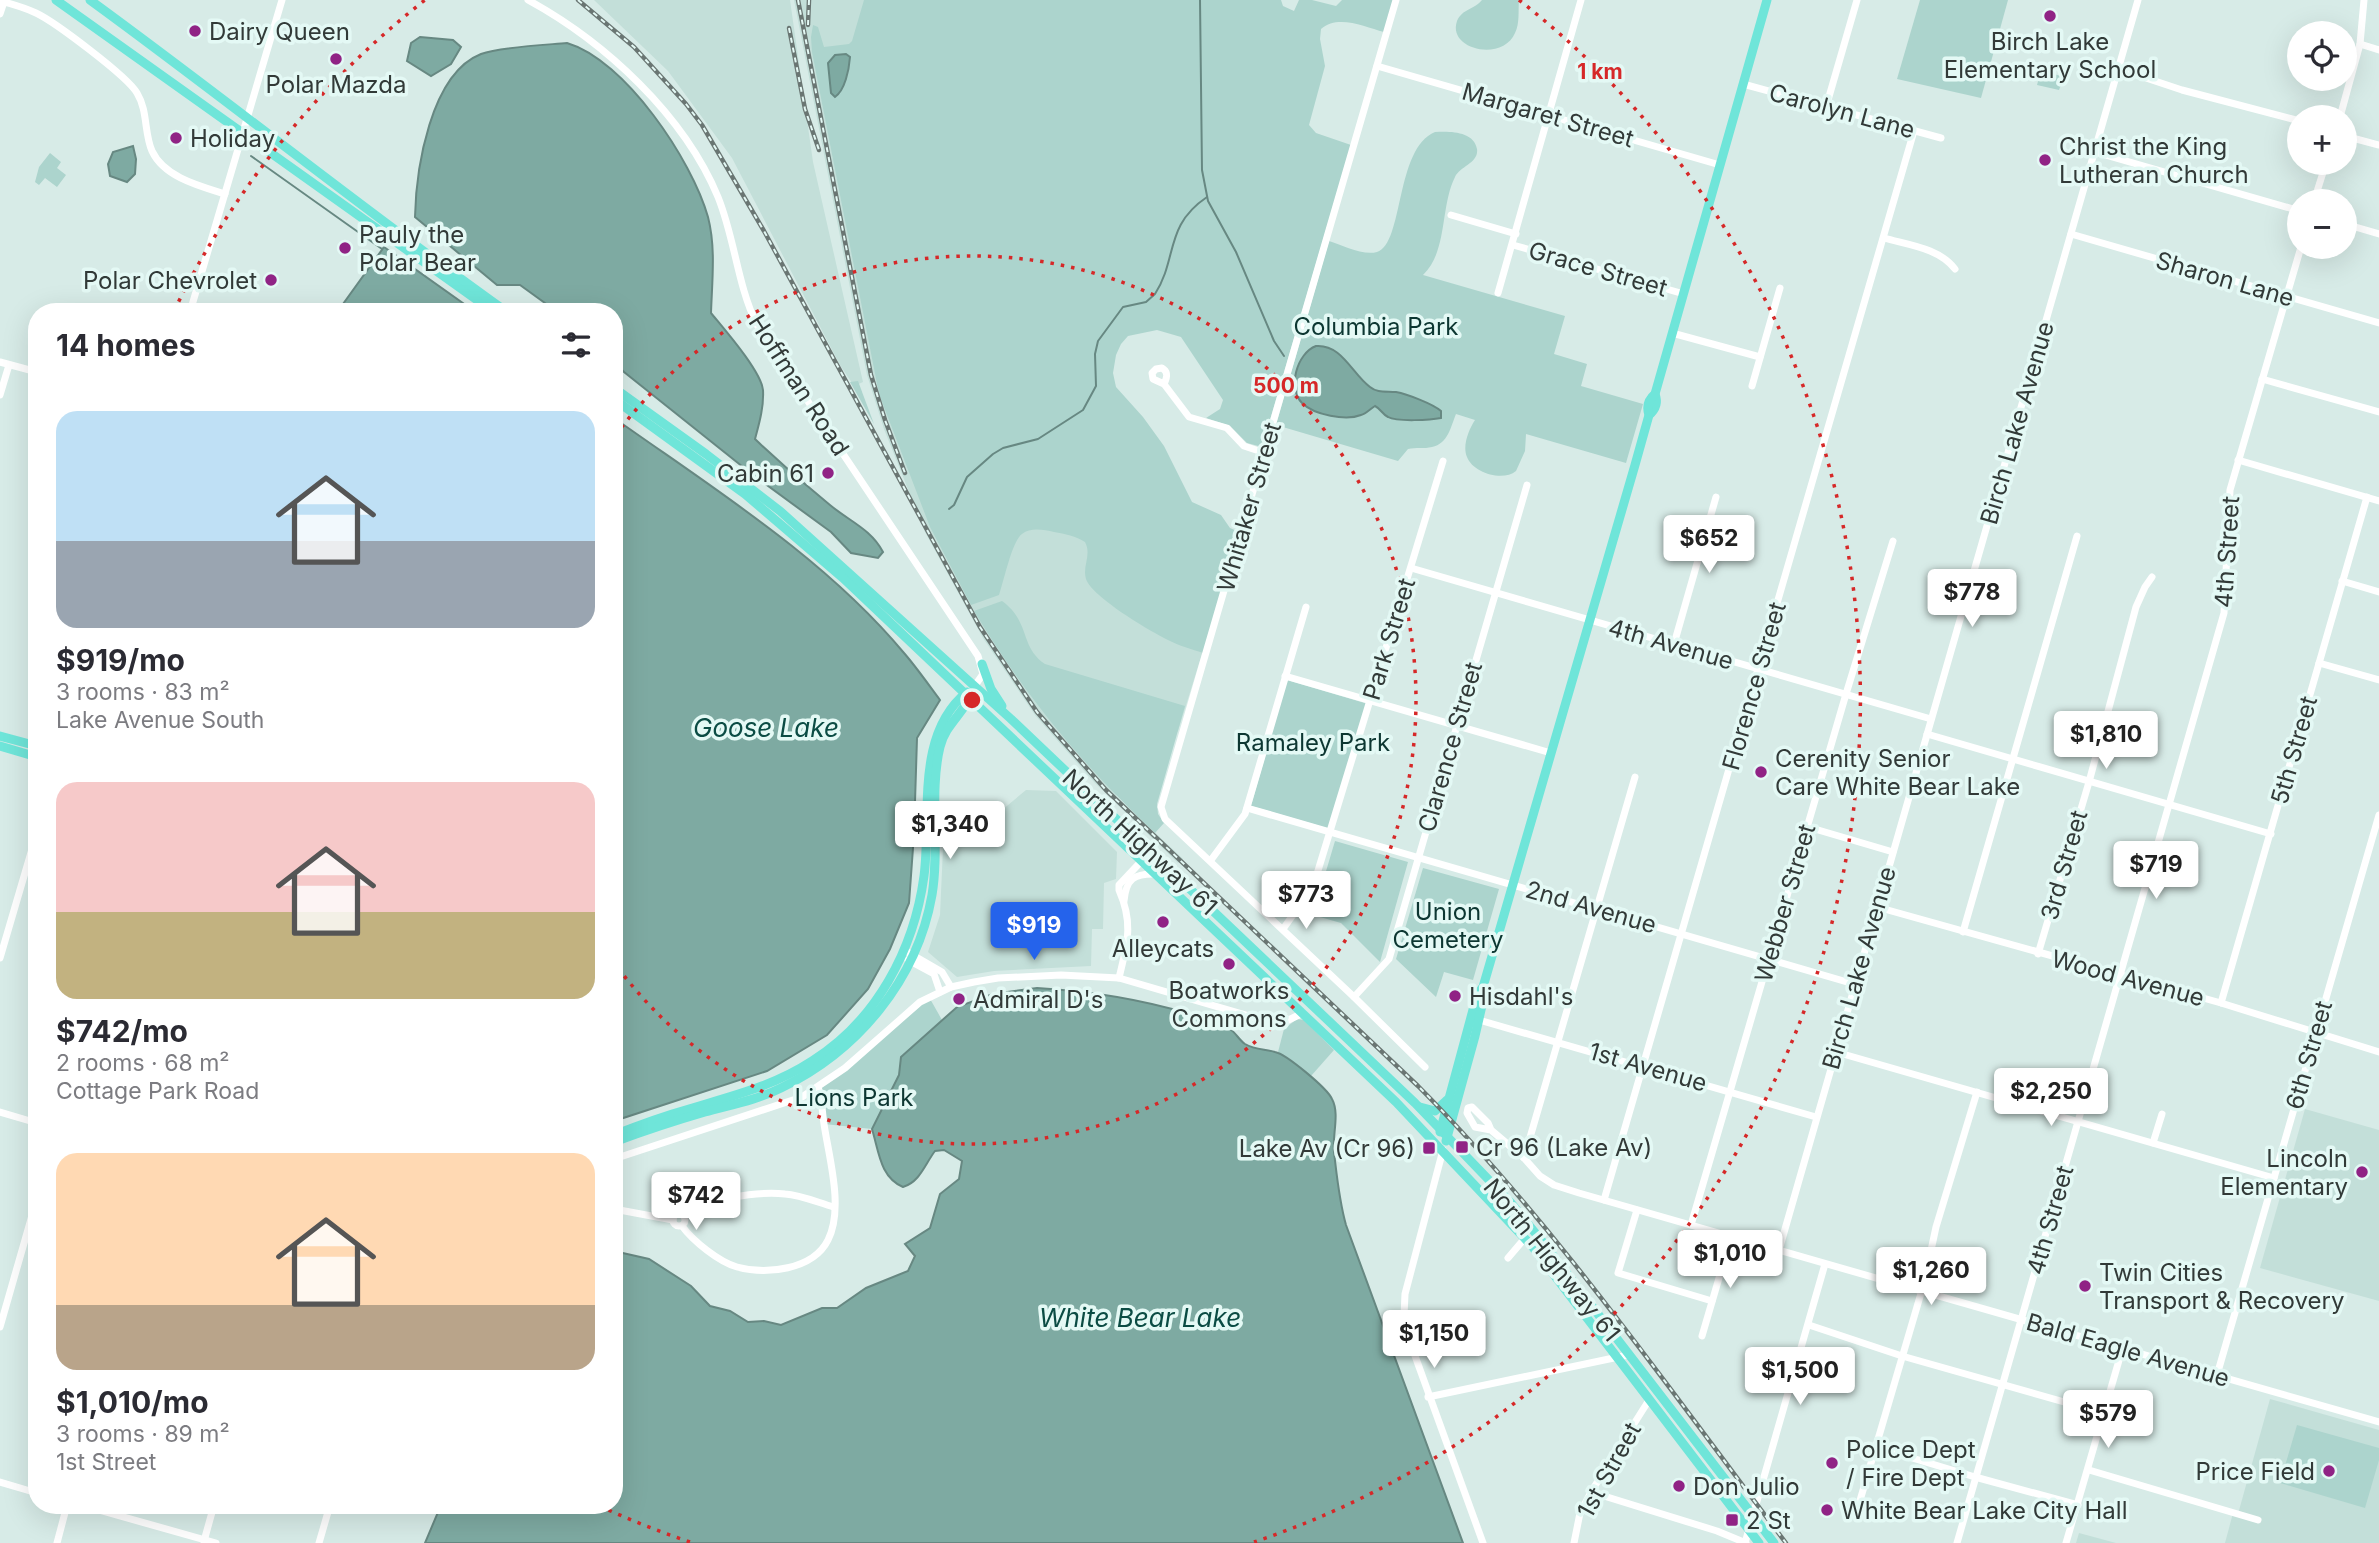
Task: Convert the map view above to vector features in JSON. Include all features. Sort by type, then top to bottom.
[{"type":"main road","points":[[56,0],[481,303]]},
{"type":"main road","points":[[90,0],[247,116],[349,197],[495,303]]},
{"type":"main road","points":[[1440,1147],[1449,1097],[1477,995],[1483,987],[1649,415],[1654,411],[1657,400],[1655,394],[1767,0]]},
{"type":"main road","name":"North Highway 61","points":[[623,394],[780,511],[1011,719],[1415,1104],[1526,1220],[1774,1543]]},
{"type":"main road","name":"North Highway 61","points":[[623,406],[769,513],[843,578],[1396,1102],[1525,1238],[1759,1543]]},
{"type":"main road","points":[[982,664],[990,689],[1011,719]]},
{"type":"main road","points":[[623,1139],[758,1097],[808,1074],[836,1055],[881,1008],[913,958],[932,895],[939,747],[948,726],[974,687]]},
{"type":"main road","points":[[623,1132],[766,1086],[814,1060],[846,1035],[872,1006],[902,954],[916,914],[924,877],[933,743],[943,721],[967,696]]},
{"type":"main road","points":[[0,736],[28,744]]},
{"type":"main road","points":[[0,746],[28,754]]},
{"type":"main road","points":[[1443,1133],[1479,1020],[1484,997],[1483,987]]},
{"type":"main road","points":[[1415,1104],[1433,1111],[1449,1097]]},
{"type":"street","points":[[193,303],[282,0]]},
{"type":"street","name":"Hoffman Road","points":[[528,0],[574,27],[611,57],[655,101],[690,148],[718,198],[742,289],[757,325],[982,664]]},
{"type":"street","name":"Whitaker Street","points":[[1211,860],[1166,820],[1161,812],[1162,798],[1396,0]]},
{"type":"street","points":[[1498,293],[1581,0]]},
{"type":"street","points":[[1826,107],[1857,0]]},
{"type":"street","name":"Birch Lake Avenue","points":[[1779,1250],[2138,0]]},
{"type":"street","points":[[2343,105],[2360,44],[2364,0]]},
{"type":"street","points":[[0,14],[2,1],[37,13],[124,78],[137,92],[144,109],[152,151],[166,168],[186,181],[225,194]]},
{"type":"street","points":[[2360,44],[2379,50]]},
{"type":"street","name":"Margaret Street","points":[[1377,66],[1720,165]]},
{"type":"street","points":[[2119,69],[2182,90],[2287,118]]},
{"type":"street","name":"Carolyn Lane","points":[[1743,84],[1941,138]]},
{"type":"street","name":"Florence Street","points":[[1604,1200],[1914,131]]},
{"type":"street","points":[[2357,139],[2379,145]]},
{"type":"street","points":[[2095,152],[2287,207]]},
{"type":"street","name":"Grace Street","points":[[1451,215],[1516,234]]},
{"type":"street","points":[[2357,227],[2379,233]]},
{"type":"street","name":"Sharon Lane","points":[[2071,234],[2379,323]]},
{"type":"street","points":[[1884,238],[1936,253],[1950,262],[1955,269]]},
{"type":"street","name":"Grace Street","points":[[1513,245],[1684,294]]},
{"type":"street","name":"4th Street","points":[[1957,1543],[2224,613],[2230,490],[2297,259]]},
{"type":"street","points":[[1752,386],[1780,288]]},
{"type":"street","points":[[1672,333],[1760,357]]},
{"type":"street","points":[[0,362],[28,370]]},
{"type":"street","points":[[0,396],[9,365]]},
{"type":"street","points":[[2262,379],[2379,412]]},
{"type":"street","points":[[1164,384],[1189,417],[1226,428],[1244,446],[1265,453]]},
{"type":"street","points":[[2238,460],[2379,501]]},
{"type":"street","name":"Park Street","points":[[1283,929],[1309,896],[1331,832],[1443,461]]},
{"type":"street","name":"Clarence Street","points":[[1354,997],[1389,959],[1527,485]]},
{"type":"street","points":[[1674,644],[1716,497]]},
{"type":"street","name":"5th Street","points":[[2221,1003],[2367,497]]},
{"type":"street","points":[[1963,932],[2077,536]]},
{"type":"street","name":"Webber Street","points":[[1691,1225],[1893,541]]},
{"type":"street","name":"4th Avenue","points":[[1411,568],[1931,719]]},
{"type":"street","name":"3rd Street","points":[[2038,954],[2136,607],[2144,587],[2152,577]]},
{"type":"street","points":[[2342,581],[2379,592]]},
{"type":"street","points":[[1306,607],[1247,808],[1211,860],[1425,1067]]},
{"type":"street","points":[[2319,663],[2379,680]]},
{"type":"street","points":[[974,687],[982,679],[982,664]]},
{"type":"street","points":[[1285,676],[1551,753]]},
{"type":"street","points":[[1927,734],[2271,834]]},
{"type":"street","points":[[1524,1158],[1634,777]]},
{"type":"street","name":"2nd Avenue","points":[[1247,808],[1854,984]]},
{"type":"street","name":"6th Street","points":[[2217,1375],[2379,815]]},
{"type":"street","points":[[1808,827],[1893,852]]},
{"type":"street","points":[[1119,978],[1129,937],[1119,885],[1150,852]]},
{"type":"street","points":[[0,958],[28,863]]},
{"type":"street","points":[[1124,902],[1126,885],[1130,880],[1140,875],[1157,874]]},
{"type":"street","name":"Wood Avenue","points":[[1877,907],[2221,1003],[2379,1052]]},
{"type":"street","points":[[902,954],[942,972],[951,987]]},
{"type":"street","points":[[913,958],[934,974],[940,992]]},
{"type":"street","points":[[623,1157],[704,1128],[783,1105],[818,1087],[845,1068],[916,1005],[951,987],[1020,976],[1078,975],[1119,978],[1280,1024],[1303,1013]]},
{"type":"street","name":"1st Avenue","points":[[1479,1020],[1816,1117]]},
{"type":"street","points":[[1836,1052],[2274,1178]]},
{"type":"street","points":[[673,1220],[675,1225],[682,1226],[697,1243],[736,1266],[779,1269],[807,1262],[822,1250],[829,1240],[833,1225],[835,1190],[818,1087]]},
{"type":"street","points":[[1856,1514],[1921,1291],[1936,1227],[1977,1092]]},
{"type":"street","points":[[0,1112],[28,1120]]},
{"type":"street","points":[[2153,1143],[2162,1114]]},
{"type":"street","name":"Bald Eagle Avenue","points":[[1491,1130],[1554,1185],[2379,1422]]},
{"type":"street","points":[[1440,1147],[1404,1306],[1410,1342],[1428,1397],[1483,1543]]},
{"type":"street","points":[[673,1220],[677,1214],[683,1215],[707,1203],[755,1195],[786,1194],[834,1207]]},
{"type":"street","points":[[1637,1210],[1618,1273],[1712,1301]]},
{"type":"street","points":[[623,1211],[673,1220]]},
{"type":"street","points":[[682,1226],[685,1221],[683,1215]]},
{"type":"street","points":[[0,1327],[28,1229]]},
{"type":"street","points":[[1702,1336],[1731,1237]]},
{"type":"street","points":[[1508,1258],[1525,1238]]},
{"type":"street","points":[[1591,1492],[1717,1531],[1746,1543],[1825,1264]]},
{"type":"street","points":[[1809,1325],[1902,1356],[2103,1413]]},
{"type":"street","points":[[2066,1543],[2122,1350]]},
{"type":"street","points":[[1428,1397],[1628,1355]]},
{"type":"street","name":"1st Street","points":[[1574,1543],[1580,1513],[1649,1399]]},
{"type":"street","points":[[1875,1447],[2078,1504]]},
{"type":"street","points":[[2089,1469],[2258,1520]]},
{"type":"street","points":[[0,1482],[28,1490]]},
{"type":"street","points":[[57,1543],[65,1514]]},
{"type":"street","points":[[112,1514],[216,1543]]},
{"type":"street","points":[[204,1541],[212,1514]]},
{"type":"street","points":[[318,1543],[327,1514]]},
{"type":"shaded area","points":[[594,0],[790,0],[813,162],[863,382],[854,386],[840,365],[732,158],[668,71]]},
{"type":"shaded area","points":[[794,0],[867,0],[1022,482],[1237,541],[1178,731],[1116,796],[1183,859],[1178,863],[1095,783],[1035,715],[983,638],[925,532],[884,429],[867,375]]},
{"type":"shaded area","points":[[1026,790],[1056,791],[1117,852],[1116,879],[1104,883],[1103,929],[1092,929],[1091,966],[994,971],[957,977],[928,952],[940,915],[944,826],[978,830]]},
{"type":"shaded area","points":[[2305,1109],[2379,1130],[2379,1301],[2260,1268]]},
{"type":"shaded area","points":[[2270,1399],[2379,1430],[2379,1543],[2225,1543],[2233,1513],[2238,1514]]},
{"type":"shaded area","points":[[2079,1533],[2116,1543],[2076,1543]]},
{"type":"green space","points":[[864,0],[1281,0],[1283,6],[1294,11],[1299,0],[1336,6],[1342,0],[1393,0],[1384,32],[1343,22],[1335,22],[1321,29],[1325,66],[1309,125],[1316,133],[1351,145],[1262,447],[1247,443],[1230,426],[1206,418],[1220,409],[1223,400],[1181,337],[1157,330],[1128,336],[1116,355],[1113,373],[1116,387],[1164,446],[1192,502],[1221,515],[1230,528],[1239,532],[1203,653],[1160,636],[1122,613],[1099,595],[1086,579],[1088,551],[1085,542],[1062,534],[1029,530],[1022,534],[1012,553],[999,595],[971,605],[930,527],[879,394],[812,52],[813,25],[818,27],[824,47],[849,44],[852,41]]},
{"type":"green space","points":[[1482,0],[1519,0],[1515,33],[1509,42],[1489,50],[1468,45],[1460,39],[1456,31],[1459,17]]},
{"type":"green space","points":[[1920,0],[2008,0],[1981,98],[1897,79]]},
{"type":"green space","points":[[2041,70],[2064,77],[2059,90],[2037,85]]},
{"type":"green space","name":"Columbia Park","points":[[1435,132],[1454,132],[1466,135],[1475,143],[1477,149],[1475,158],[1455,177],[1436,254],[1423,275],[1565,316],[1554,354],[1587,364],[1581,386],[1643,404],[1626,463],[1526,434],[1525,451],[1516,471],[1504,476],[1489,474],[1475,467],[1467,457],[1467,438],[1475,420],[1456,414],[1442,442],[1432,447],[1408,449],[1398,461],[1276,425],[1329,241],[1365,253],[1377,252],[1386,245],[1392,232],[1406,175],[1422,141]],"holes":[[[1296,380],[1441,413],[1442,416],[1438,419],[1395,420],[1375,406],[1366,413],[1352,417],[1326,414],[1298,396]]]},
{"type":"green space","points":[[50,153],[61,162],[57,168],[66,175],[57,187],[45,178],[39,185],[35,182],[39,167]]},
{"type":"green space","points":[[858,381],[874,424],[850,382]]},
{"type":"green space","points":[[1002,601],[1017,617],[1031,650],[1045,664],[1185,706],[1157,804],[1158,814],[1164,823],[1155,833],[1103,781],[1056,728],[994,643],[974,611]]},
{"type":"green space","name":"Ramaley Park","points":[[1287,680],[1368,704],[1330,829],[1251,806]]},
{"type":"green space","name":"Union Cemetery","points":[[1335,841],[1408,862],[1380,962],[1341,923],[1313,915]]},
{"type":"green space","name":"Union Cemetery","points":[[1423,868],[1499,889],[1473,980],[1444,972],[1436,997],[1396,959]]},
{"type":"green space","name":"Lions Park","points":[[929,997],[942,1020],[901,1057],[899,1075],[872,1129],[824,1124],[818,1087]]},
{"type":"green space","points":[[1297,1019],[1304,1020],[1334,1050],[1311,1076],[1278,1052],[1284,1029]]},
{"type":"green space","name":"Price Field","points":[[2297,1425],[2379,1448],[2379,1460],[2365,1508],[2280,1483]]},
{"type":"water","points":[[420,37],[453,40],[461,47],[451,64],[431,76],[407,61],[411,43]]},
{"type":"water","points":[[567,43],[589,53],[633,90],[672,141],[700,194],[708,217],[713,265],[711,313],[733,339],[761,382],[762,409],[755,439],[837,511],[872,537],[883,552],[878,558],[851,553],[831,532],[753,475],[623,371],[623,303],[545,303],[520,285],[497,285],[415,217],[419,175],[429,125],[449,81],[464,65],[481,54]]},
{"type":"water","points":[[846,54],[850,57],[847,74],[844,85],[835,97],[831,93],[828,63],[835,55]]},
{"type":"water","points":[[133,146],[135,174],[127,182],[110,176],[108,164],[113,152]]},
{"type":"water","points":[[384,247],[463,303],[344,303]]},
{"type":"water","points":[[1316,346],[1333,350],[1340,355],[1373,389],[1396,392],[1432,405],[1441,411],[1441,418],[1392,419],[1375,406],[1355,417],[1339,417],[1322,414],[1307,407],[1295,389],[1296,372],[1304,356]]},
{"type":"water","name":"Goose Lake","points":[[623,424],[767,526],[839,586],[904,653],[940,700],[917,738],[909,903],[890,949],[868,989],[827,1035],[767,1071],[623,1118]]},
{"type":"water","name":"White Bear Lake","points":[[1037,988],[1095,994],[1133,1000],[1215,1022],[1230,1029],[1249,1046],[1275,1052],[1288,1059],[1329,1094],[1336,1118],[1334,1152],[1346,1225],[1463,1543],[425,1543],[437,1514],[623,1514],[623,1253],[649,1259],[691,1286],[710,1306],[730,1311],[748,1322],[764,1321],[781,1325],[822,1308],[837,1308],[866,1288],[908,1271],[915,1256],[905,1244],[930,1228],[940,1194],[959,1179],[962,1161],[944,1150],[935,1151],[918,1177],[903,1187],[895,1183],[885,1170],[872,1129],[899,1075],[901,1057],[957,1007],[993,994]]},
{"type":"waterway","points":[[1200,0],[1202,170],[1208,201],[1236,252],[1274,341],[1284,356]]},
{"type":"waterway","points":[[251,156],[382,249]]},
{"type":"waterway","points":[[949,509],[954,505],[967,477],[993,454],[1003,448],[1038,439],[1083,410],[1096,386],[1095,354],[1098,341],[1123,307],[1146,302],[1155,294],[1184,219],[1207,197]]},
{"type":"railway","points":[[578,0],[634,47],[702,125],[764,231],[980,627],[1037,712],[1106,790],[1418,1086],[1468,1139],[1609,1308],[1786,1543]]},
{"type":"railway","points":[[798,0],[871,375],[905,473]]},
{"type":"railway","points":[[808,25],[809,0]]},
{"type":"railway","points":[[789,28],[805,109],[819,150]]},
{"type":"place","name":"Birch Lake Elementary School","points":[[2050,16]]},
{"type":"place","name":"Dairy Queen","points":[[195,31]]},
{"type":"place","name":"Polar Mazda","points":[[336,59]]},
{"type":"place","name":"Holiday","points":[[176,138]]},
{"type":"place","name":"Christ the King Lutheran Church","points":[[2045,160]]},
{"type":"place","name":"Pauly the Polar Bear","points":[[345,248]]},
{"type":"place","name":"Polar Chevrolet","points":[[271,280]]},
{"type":"place","name":"Cabin 61","points":[[828,473]]},
{"type":"place","name":"Cerenity Senior Care White Bear Lake","points":[[1761,772]]},
{"type":"place","name":"Alleycats","points":[[1163,922]]},
{"type":"place","name":"Boatworks Commons","points":[[1229,964]]},
{"type":"place","name":"Hisdahl's","points":[[1455,996]]},
{"type":"place","name":"Admiral D's","points":[[959,999]]},
{"type":"place","name":"Cr 96 (Lake Av)","points":[[1462,1147]]},
{"type":"place","name":"Lake Av (Cr 96)","points":[[1429,1148]]},
{"type":"place","name":"Lincoln Elementary","points":[[2362,1172]]},
{"type":"place","name":"Twin Cities Transport & Recovery","points":[[2085,1286]]},
{"type":"place","name":"Police Dept / Fire Dept","points":[[1832,1463]]},
{"type":"place","name":"Price Field","points":[[2329,1471]]},
{"type":"place","name":"Don Julio","points":[[1679,1486]]},
{"type":"place","name":"White Bear Lake City Hall","points":[[1827,1510]]},
{"type":"place","name":"2 St","points":[[1732,1520]]}]
